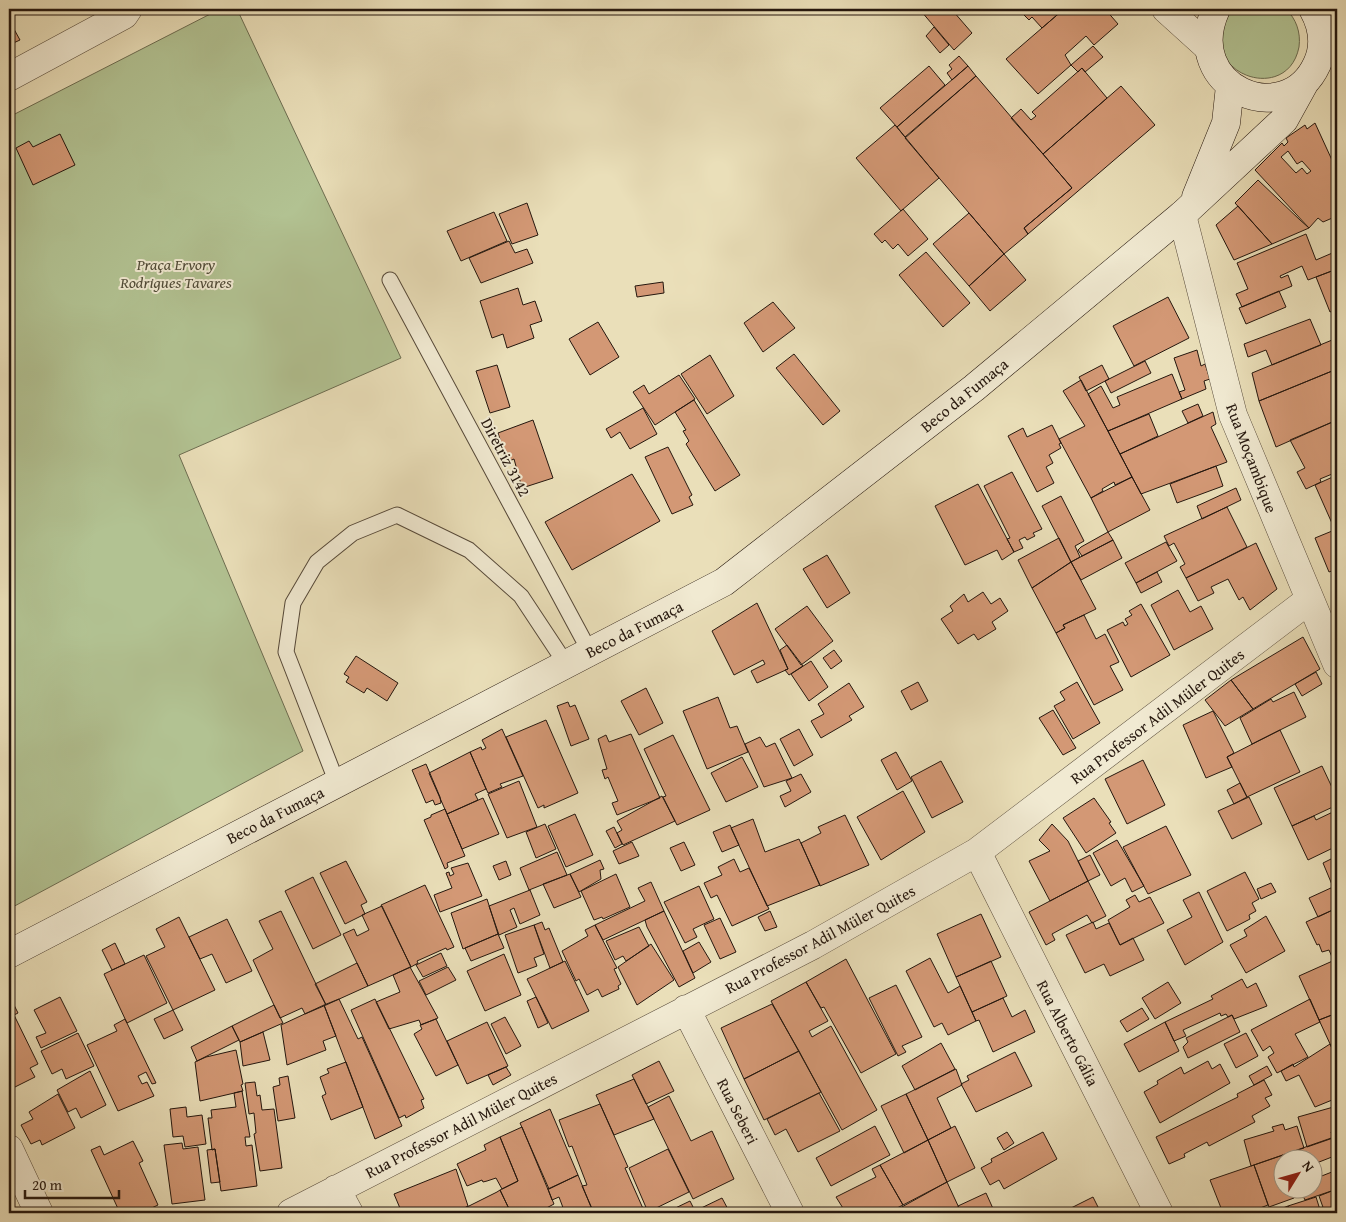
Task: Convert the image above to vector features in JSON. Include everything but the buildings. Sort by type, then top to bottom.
[{"type":"street","points":[[9,77],[124,15],[128,9]]},
{"type":"street","points":[[1166,9],[1208,47]]},
{"type":"street","points":[[1216,9],[1208,28],[1208,47],[1216,68],[1230,86],[1245,94],[1261,97],[1277,96],[1292,91],[1305,82]]},
{"type":"street","points":[[1314,9],[1320,21],[1323,38],[1329,48]]},
{"type":"street","name":"Beco da Fumaça","points":[[9,954],[724,582],[974,388],[1188,209],[1284,120],[1305,82],[1329,48]]},
{"type":"street","name":"Beco da Fumaça","points":[[1188,209],[1226,123],[1230,86]]},
{"type":"street","name":"Rua Moçambique","points":[[1188,209],[1233,415],[1337,664]]},
{"type":"street","name":"Rua Professor Adil Müler Quites","points":[[291,1213],[813,945],[977,852],[1310,600]]},
{"type":"street","name":"Rua Alberto Gália","points":[[977,852],[1159,1213]]},
{"type":"street","name":"Rua Seberi","points":[[686,1009],[790,1213]]},
{"type":"street","points":[[9,1149],[40,1213]]},
{"type":"street","points":[[336,1189],[348,1213]]},
{"type":"lane","name":"Diretriz 3142","points":[[390,280],[590,652]]},
{"type":"lane","points":[[337,783],[286,652],[293,603],[317,562],[353,533],[397,515],[469,550],[521,596],[566,664]]},
{"type":"green space","name":"Praça Ervory Rodrigues Tavares","points":[[220,9],[237,9],[401,358],[179,455],[303,751],[9,909],[9,117]]},
{"type":"green space","points":[[1233,9],[1286,9],[1295,21],[1299,36],[1299,47],[1291,66],[1277,76],[1260,78],[1244,74],[1230,64],[1222,49],[1222,31]]}]
